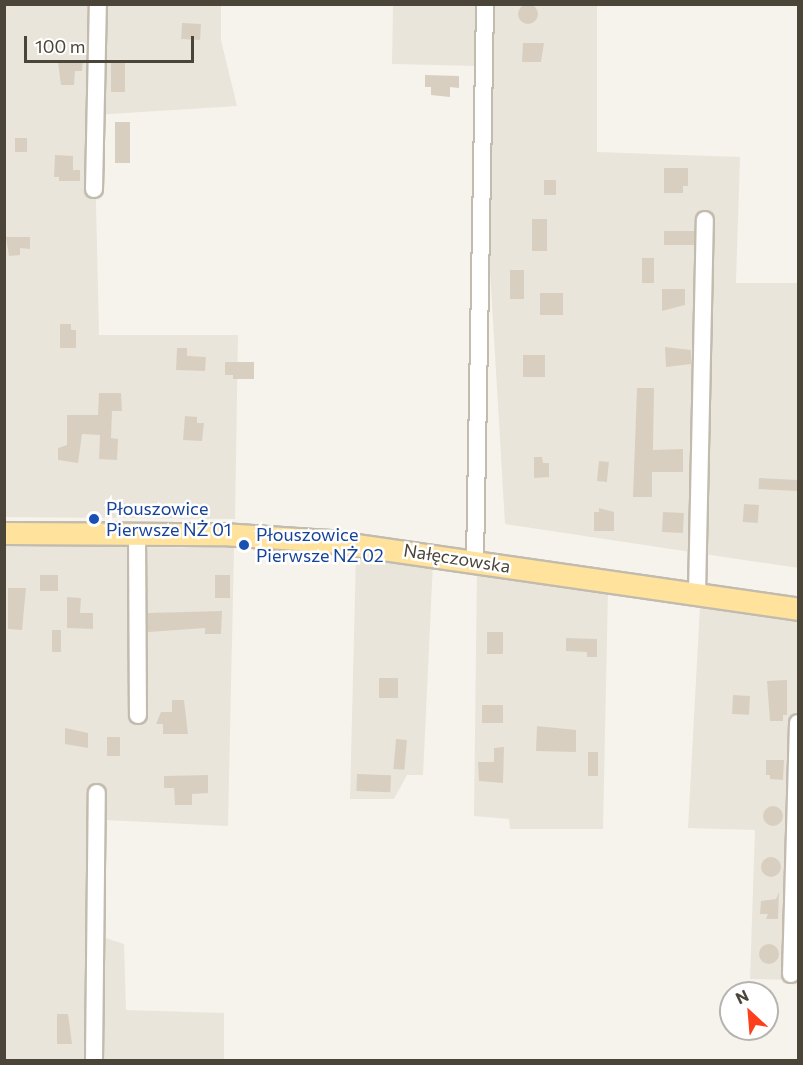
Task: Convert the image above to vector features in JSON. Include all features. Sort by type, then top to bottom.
[{"type":"main road","name":"Nałęczowska","points":[[4,533],[264,536],[475,561],[798,609]]},
{"type":"street","points":[[94,189],[98,4]]},
{"type":"street","points":[[475,561],[485,4]]},
{"type":"street","points":[[697,594],[705,220]]},
{"type":"street","points":[[137,533],[138,715]]},
{"type":"street","points":[[791,974],[798,723]]},
{"type":"street","points":[[94,1060],[97,793]]},
{"type":"shaded area","points":[[5,5],[221,5],[221,40],[237,106],[94,115],[99,335],[238,335],[235,519],[5,517]]},
{"type":"shaded area","points":[[393,5],[597,5],[597,152],[740,157],[736,283],[798,283],[798,568],[505,524],[478,66],[392,64]]},
{"type":"shaded area","points":[[5,546],[234,548],[228,826],[104,820],[102,937],[124,944],[126,1010],[224,1013],[224,1060],[5,1060]]},
{"type":"shaded area","points":[[356,553],[433,562],[423,775],[407,775],[394,799],[350,799]]},
{"type":"shaded area","points":[[477,567],[608,592],[603,829],[510,829],[509,819],[474,816]]},
{"type":"shaded area","points":[[700,606],[798,621],[798,937],[795,980],[750,979],[755,830],[688,828]]},
{"type":"building","points":[[528,4],[535,7],[538,14],[535,21],[528,24],[521,21],[518,14],[521,7]]},
{"type":"building","points":[[182,23],[201,24],[200,40],[181,39]]},
{"type":"building","points":[[523,43],[544,43],[541,62],[522,62]]},
{"type":"building","points":[[83,60],[82,71],[75,71],[74,85],[61,85],[58,62]]},
{"type":"building","points":[[111,61],[125,61],[125,92],[111,92]]},
{"type":"building","points":[[425,75],[459,76],[459,88],[450,87],[450,97],[431,95],[431,87],[425,87]]},
{"type":"building","points":[[115,122],[130,122],[130,163],[115,163]]},
{"type":"building","points":[[15,138],[27,138],[27,152],[15,152]]},
{"type":"building","points":[[55,155],[73,156],[73,170],[80,170],[80,181],[59,181],[59,177],[54,177]]},
{"type":"building","points":[[664,168],[688,168],[688,186],[683,186],[683,193],[664,193]]},
{"type":"building","points":[[544,180],[556,180],[556,195],[544,195]]},
{"type":"building","points":[[532,219],[547,219],[547,251],[532,251]]},
{"type":"building","points":[[664,231],[694,231],[694,245],[664,245]]},
{"type":"building","points":[[6,237],[30,237],[30,249],[20,248],[20,255],[9,256]]},
{"type":"building","points":[[642,258],[654,258],[654,283],[642,283]]},
{"type":"building","points":[[510,270],[524,270],[524,299],[510,299]]},
{"type":"building","points":[[662,289],[685,289],[685,305],[662,311]]},
{"type":"building","points":[[540,293],[563,293],[563,315],[540,315]]},
{"type":"building","points":[[60,324],[71,324],[71,330],[76,330],[76,348],[60,348]]},
{"type":"building","points":[[665,347],[691,350],[691,364],[666,367]]},
{"type":"building","points":[[177,348],[187,348],[187,356],[206,357],[205,371],[176,370]]},
{"type":"building","points":[[523,355],[545,355],[545,377],[523,377]]},
{"type":"building","points":[[225,362],[254,362],[254,379],[233,379],[233,375],[225,375]]},
{"type":"building","points":[[637,388],[654,388],[653,450],[683,449],[683,472],[652,472],[652,497],[633,497]]},
{"type":"building","points":[[99,393],[121,393],[122,411],[112,411],[111,438],[118,439],[117,460],[99,459],[100,435],[82,434],[78,463],[58,460],[58,448],[67,445],[67,415],[98,415]]},
{"type":"building","points":[[185,416],[197,417],[197,423],[204,423],[202,441],[183,440]]},
{"type":"building","points":[[534,457],[542,457],[543,463],[549,463],[549,477],[534,478]]},
{"type":"building","points":[[599,461],[609,462],[607,482],[597,481]]},
{"type":"building","points":[[759,478],[798,480],[797,491],[758,489]]},
{"type":"building","points":[[744,504],[759,505],[758,523],[743,522]]},
{"type":"building","points":[[599,508],[614,512],[614,531],[594,531],[594,512],[599,512]]},
{"type":"building","points":[[663,512],[684,513],[683,533],[662,532]]},
{"type":"building","points":[[40,575],[58,575],[58,591],[40,591]]},
{"type":"building","points":[[215,575],[230,575],[230,598],[215,598]]},
{"type":"building","points":[[8,588],[26,588],[22,630],[8,629]]},
{"type":"building","points":[[67,597],[81,598],[80,613],[93,613],[93,629],[67,628]]},
{"type":"building","points":[[222,611],[221,634],[205,634],[205,628],[148,632],[148,613]]},
{"type":"building","points":[[52,630],[61,630],[61,652],[52,652]]},
{"type":"building","points":[[487,632],[503,632],[503,654],[487,654]]},
{"type":"building","points":[[566,638],[597,639],[597,657],[587,657],[587,652],[566,651]]},
{"type":"building","points":[[379,678],[398,678],[398,698],[379,698]]},
{"type":"building","points":[[787,680],[787,715],[783,715],[783,721],[770,721],[767,681]]},
{"type":"building","points":[[733,695],[750,696],[749,715],[732,714]]},
{"type":"building","points":[[172,700],[184,700],[188,734],[163,734],[163,724],[156,724],[161,712],[172,712]]},
{"type":"building","points":[[482,705],[503,705],[503,723],[482,723]]},
{"type":"building","points":[[537,726],[576,730],[576,752],[536,751]]},
{"type":"building","points":[[65,728],[88,733],[88,748],[65,744]]},
{"type":"building","points":[[107,737],[120,737],[120,756],[107,756]]},
{"type":"building","points":[[396,739],[407,740],[404,770],[393,769]]},
{"type":"building","points":[[504,747],[503,783],[479,781],[478,762],[494,762],[494,748]]},
{"type":"building","points":[[588,752],[598,752],[598,776],[588,776]]},
{"type":"building","points":[[766,760],[784,760],[783,780],[770,779],[770,775],[766,775]]},
{"type":"building","points":[[357,774],[391,775],[390,792],[356,791]]},
{"type":"building","points":[[208,775],[208,793],[192,794],[192,805],[175,805],[174,788],[164,788],[164,776]]},
{"type":"building","points":[[773,806],[780,809],[783,816],[780,823],[773,826],[766,823],[763,816],[766,809]]},
{"type":"building","points":[[771,857],[778,860],[781,867],[778,874],[771,877],[764,874],[761,867],[764,860]]},
{"type":"building","points":[[779,892],[778,919],[766,919],[768,914],[760,914],[761,901],[776,899]]},
{"type":"building","points":[[769,944],[776,947],[779,954],[776,961],[769,964],[762,961],[759,954],[762,947]]},
{"type":"building","points":[[57,1014],[68,1014],[72,1044],[57,1044]]},
{"type":"place","name":"Płouszowice Pierwsze NŻ 01","points":[[94,519]]},
{"type":"place","name":"Płouszowice Pierwsze NŻ 02","points":[[244,545]]}]
